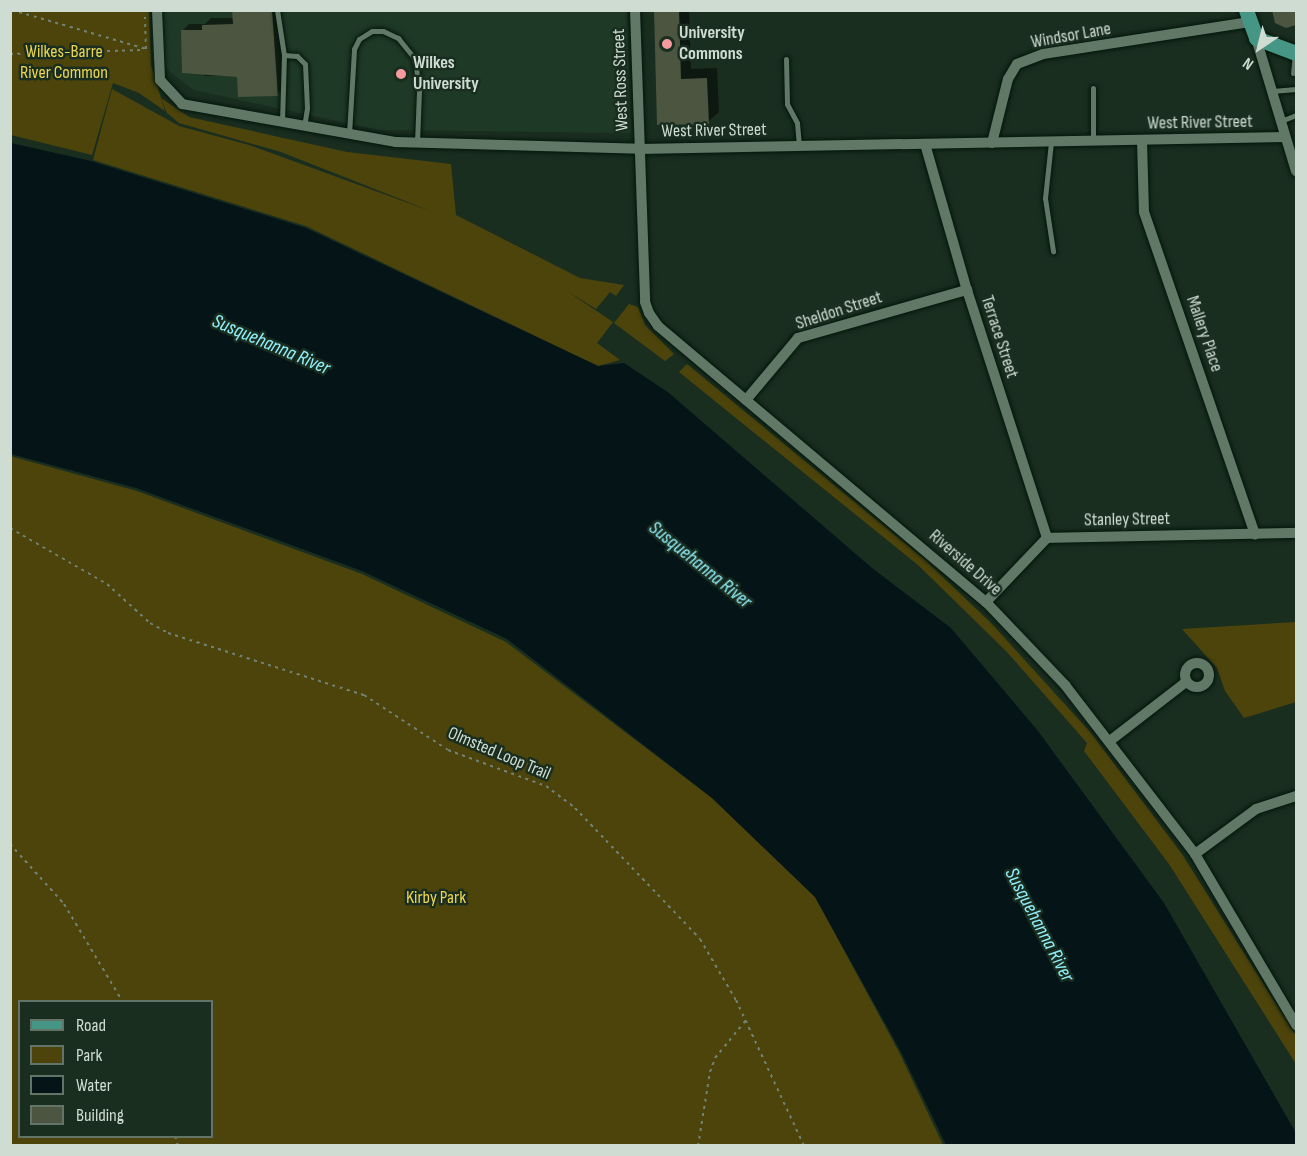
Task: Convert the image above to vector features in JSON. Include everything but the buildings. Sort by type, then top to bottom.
[{"type":"main road","points":[[1248,16],[1256,38],[1296,53]]},
{"type":"street","points":[[157,10],[158,49]]},
{"type":"street","name":"West Ross Street","points":[[635,10],[640,148]]},
{"type":"street","name":"Windsor Lane","points":[[992,143],[1008,79],[1017,64],[1043,54],[1248,16]]},
{"type":"street","points":[[1256,38],[1296,171]]},
{"type":"street","name":"West River Street","points":[[158,49],[160,80],[169,95],[188,106],[349,135],[417,143],[640,148],[1285,137]]},
{"type":"street","name":"Mallery Place","points":[[1142,141],[1144,212],[1255,534]]},
{"type":"street","name":"Terrace Street","points":[[925,144],[967,290],[1047,538]]},
{"type":"street","name":"Riverside Drive","points":[[640,148],[645,302],[658,326],[986,602],[1111,740],[1195,854],[1296,1025]]},
{"type":"street","name":"Sheldon Street","points":[[746,400],[798,338],[967,290]]},
{"type":"street","name":"Stanley Street","points":[[1047,538],[1296,533]]},
{"type":"street","points":[[986,602],[1047,538]]},
{"type":"street","points":[[1111,740],[1186,682]]},
{"type":"street","points":[[1195,854],[1256,809],[1296,796]]},
{"type":"lane","points":[[277,10],[284,55],[282,124]]},
{"type":"lane","points":[[349,135],[354,49],[359,39],[372,31],[383,31],[398,38],[415,59],[419,91],[417,143]]},
{"type":"lane","points":[[1271,91],[1293,88],[1296,53]]},
{"type":"lane","points":[[284,55],[297,57],[305,64],[307,108],[303,127]]},
{"type":"lane","points":[[786,59],[787,104],[797,123],[799,146]]},
{"type":"lane","points":[[1093,88],[1093,141]]},
{"type":"lane","points":[[1280,121],[1296,115]]},
{"type":"lane","points":[[1051,142],[1044,198],[1053,251]]},
{"type":"path","points":[[12,10],[146,50]]},
{"type":"path","points":[[18,10],[24,14]]},
{"type":"path","points":[[145,10],[146,50]]},
{"type":"path","points":[[10,54],[158,49]]},
{"type":"path","name":"Olmsted Loop Trail","points":[[10,528],[107,584],[150,623],[168,633],[364,695],[448,750],[546,786],[575,808],[700,939],[746,1020],[804,1146]]},
{"type":"path","points":[[10,844],[64,904],[122,1000]]},
{"type":"path","points":[[698,1146],[710,1072],[716,1058],[746,1020]]},
{"type":"shaded area","name":"Wilkes University","points":[[152,11],[627,11],[631,133],[378,130],[194,90],[152,58]]},
{"type":"green space","name":"Wilkes-Barre River Common","points":[[11,10],[149,11],[151,65],[165,111],[139,93],[113,83],[92,155],[11,135]]},
{"type":"green space","points":[[112,89],[179,126],[249,145],[433,212],[281,152],[179,123],[167,113],[161,98],[189,117],[347,152],[451,164],[456,215],[580,278],[624,285],[616,296],[610,292],[596,309],[567,291],[613,322],[597,343],[620,360],[598,366],[306,226],[93,160]]},
{"type":"green space","points":[[629,304],[638,307],[645,325],[674,354],[665,361],[614,323]]},
{"type":"green space","points":[[687,364],[924,559],[992,624],[1091,733],[1182,854],[1296,1036],[1296,1064],[1169,864],[1084,751],[1087,743],[1007,652],[918,565],[679,372]]},
{"type":"green space","name":"Kirby Park","points":[[10,456],[137,491],[362,574],[506,642],[712,798],[815,897],[899,1052],[943,1145],[11,1145]]},
{"type":"green space","points":[[1296,622],[1296,702],[1244,718],[1225,691],[1217,668],[1182,629]]},
{"type":"water","name":"Susquehanna River","points":[[11,143],[91,161],[306,228],[598,366],[624,363],[669,393],[872,568],[951,628],[1038,731],[1164,903],[1296,1133],[1296,1145],[946,1145],[901,1052],[815,897],[712,798],[507,639],[362,571],[136,488],[11,454]]},
{"type":"place","name":"University Commons","points":[[667,44]]},
{"type":"place","name":"Wilkes University","points":[[401,74]]}]
